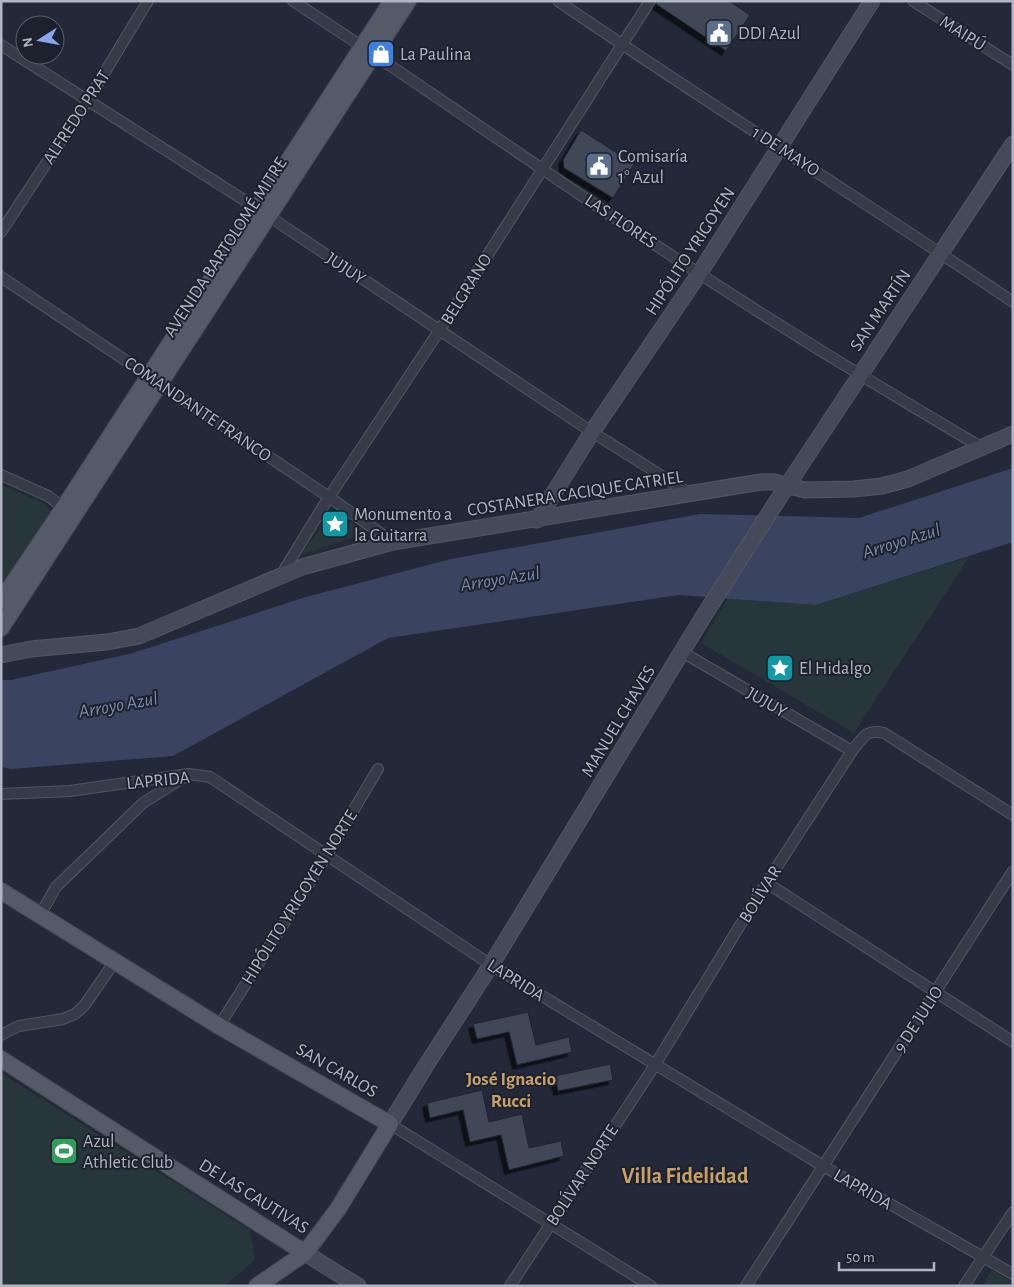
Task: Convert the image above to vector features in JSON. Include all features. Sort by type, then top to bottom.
[{"type":"main road","name":"AVENIDA BARTOLOMÉ MITRE","points":[[369,50],[392,1]]},
{"type":"main road","name":"AVENIDA BARTOLOMÉ MITRE","points":[[69,512],[369,50],[408,1]]},
{"type":"main road","points":[[1,601],[69,512]]},
{"type":"main road","points":[[1,628],[69,512]]},
{"type":"main road","name":"SAN CARLOS","points":[[1,891],[219,1026],[390,1124]]},
{"type":"main road","name":"DE LAS CAUTIVAS","points":[[1,1059],[305,1252]]},
{"type":"main road","points":[[257,1286],[305,1252],[338,1209],[390,1124]]},
{"type":"street","name":"ALFREDO PRAT","points":[[1,232],[88,100],[148,1]]},
{"type":"street","name":"LAS FLORES","points":[[293,1],[369,50],[699,274],[859,375],[981,447]]},
{"type":"street","name":"1 DE MAYO","points":[[558,1],[1013,302]]},
{"type":"street","name":"BELGRANO","points":[[281,575],[329,497],[439,330],[650,1]]},
{"type":"street","name":"HIPÓLITO YRIGOYEN","points":[[537,520],[592,432],[699,274],[872,1]]},
{"type":"street","name":"MAIPÚ","points":[[913,1],[1013,65]]},
{"type":"street","name":"JUJUY","points":[[1,45],[263,212],[592,432],[689,493]]},
{"type":"street","name":"SAN MARTÍN","points":[[783,492],[1013,144]]},
{"type":"street","name":"COMANDANTE FRANCO","points":[[1,276],[393,542]]},
{"type":"street","name":"COSTANERA CACIQUE CATRIEL","points":[[1,655],[31,649],[107,642],[139,636],[302,567],[393,542],[761,482],[774,482],[783,492],[882,486],[908,479],[1013,434]]},
{"type":"street","points":[[1,474],[48,496],[69,512]]},
{"type":"street","name":"MANUEL CHAVES","points":[[390,1124],[491,965],[703,617],[783,492]]},
{"type":"street","name":"JUJUY","points":[[682,652],[852,751]]},
{"type":"street","name":"BOLÍVAR","points":[[655,1064],[767,883],[852,751],[866,734],[872,731],[884,733],[1013,816]]},
{"type":"street","name":"HIPÓLITO YRIGOYEN NORTE","points":[[219,1026],[327,855],[378,769]]},
{"type":"street","points":[[40,915],[56,887],[142,803],[189,774]]},
{"type":"street","name":"LAPRIDA","points":[[1,794],[70,791],[189,774],[210,777],[491,965],[824,1166],[1013,1274]]},
{"type":"street","name":"9 DE JULIO","points":[[746,1286],[1013,871]]},
{"type":"street","points":[[767,883],[1013,1042]]},
{"type":"street","points":[[1,1035],[20,1026],[63,1019],[75,1014],[84,1006],[114,961]]},
{"type":"street","name":"BOLÍVAR NORTE","points":[[510,1286],[655,1064]]},
{"type":"street","name":"SAN CARLOS","points":[[390,1124],[651,1286]]},
{"type":"street","points":[[964,1286],[1013,1212]]},
{"type":"street","name":"DE LAS CAUTIVAS","points":[[305,1252],[358,1286]]},
{"type":"shaded area","points":[[1,485],[43,503],[53,514],[1,595]]},
{"type":"shaded area","points":[[337,514],[366,531],[366,533],[301,555],[329,515]]},
{"type":"shaded area","points":[[969,557],[854,733],[701,643],[728,598],[816,605]]},
{"type":"shaded area","name":"Azul Athletic Club","points":[[1,1073],[250,1230],[255,1260],[224,1286],[1,1286]]},
{"type":"shaded area","points":[[992,1270],[1013,1282],[1013,1286],[982,1286]]},
{"type":"water","name":"Arroyo Azul","points":[[1013,468],[1013,542],[816,605],[679,595],[388,638],[173,756],[11,769],[1,767],[1,680],[11,680],[133,653],[306,597],[451,559],[700,514],[859,518]]},
{"type":"building","name":"DDI Azul","points":[[657,1],[729,1],[750,15],[726,51],[656,4]]},
{"type":"building","name":"Comisaría 1° Azul","points":[[581,130],[634,164],[613,198],[564,168],[563,160]]},
{"type":"building","points":[[528,1012],[536,1045],[569,1037],[572,1052],[517,1065],[509,1032],[477,1039],[473,1024]]},
{"type":"building","points":[[610,1064],[613,1080],[558,1091],[555,1076]]},
{"type":"building","points":[[482,1090],[489,1122],[522,1114],[529,1148],[561,1141],[564,1156],[509,1170],[501,1135],[470,1142],[463,1110],[430,1118],[427,1103]]},
{"type":"place","name":"DDI Azul","points":[[719,33]]},
{"type":"place","name":"La Paulina","points":[[381,54]]},
{"type":"place","name":"Comisaría 1° Azul","points":[[599,166]]},
{"type":"place","name":"Monumento a la Guitarra","points":[[335,524]]},
{"type":"place","name":"El Hidalgo","points":[[780,668]]},
{"type":"place","name":"Azul Athletic Club","points":[[64,1151]]},
{"type":"district","name":"José Ignacio Rucci","points":[[511,1089]]},
{"type":"district","name":"Villa Fidelidad","points":[[685,1175]]}]
